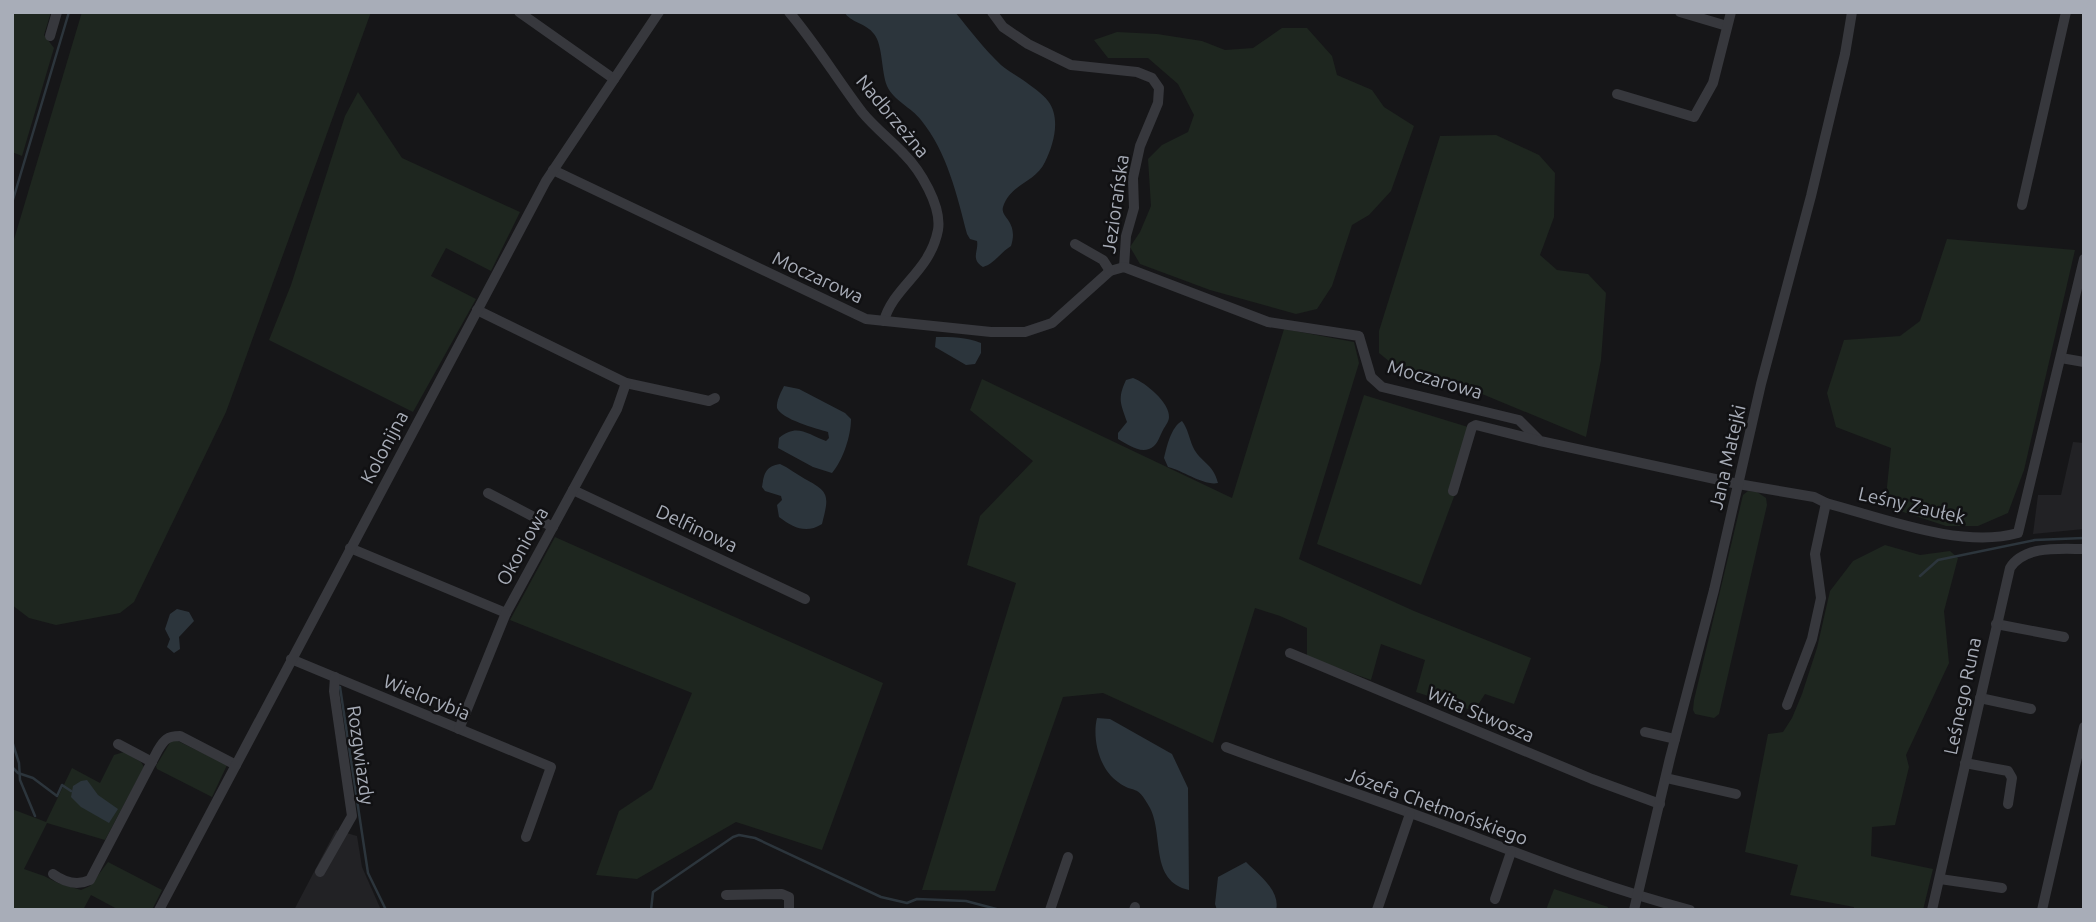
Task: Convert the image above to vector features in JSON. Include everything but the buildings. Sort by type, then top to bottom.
[{"type":"street","points":[[50,36],[57,12]]},
{"type":"street","points":[[519,12],[614,79]]},
{"type":"street","name":"Kolonijna","points":[[159,910],[552,170],[659,12]]},
{"type":"street","name":"Nadbrzeżna","points":[[789,12],[814,42],[864,114],[907,156],[934,201],[939,228],[931,252],[918,273],[887,307],[884,321]]},
{"type":"street","name":"Jeziorańska","points":[[992,12],[1003,27],[1028,44],[1071,65],[1138,72],[1152,78],[1159,88],[1158,103],[1140,146],[1133,178],[1134,208],[1126,236],[1124,267]]},
{"type":"street","points":[[1680,12],[1727,26]]},
{"type":"street","points":[[1617,94],[1694,117],[1713,83],[1731,12]]},
{"type":"street","name":"Jana Matejki","points":[[1634,910],[1714,590],[1761,384],[1811,196],[1845,54],[1852,12]]},
{"type":"street","points":[[2022,205],[2066,12]]},
{"type":"street","name":"Moczarowa","points":[[552,170],[866,319],[991,332],[1025,332],[1052,323],[1110,271],[1124,267],[1268,322],[1359,336],[1370,377],[1382,387],[1519,420],[1540,441],[1738,484],[1814,497],[1826,503]]},
{"type":"street","points":[[1076,244],[1103,260],[1110,271]]},
{"type":"street","name":"Leśny Zaułek","points":[[1826,503],[1949,536],[2001,538],[2018,533],[2081,288],[2084,260]]},
{"type":"street","points":[[477,310],[626,383],[709,401],[715,398]]},
{"type":"street","points":[[2061,358],[2084,362]]},
{"type":"street","name":"Okoniowa","points":[[350,548],[506,613],[617,409],[626,383]]},
{"type":"street","points":[[1453,491],[1472,428],[1476,425],[1540,441]]},
{"type":"street","name":"Delfinowa","points":[[573,490],[805,599]]},
{"type":"street","points":[[488,493],[553,527]]},
{"type":"street","points":[[1787,705],[1812,639],[1821,598],[1815,554],[1826,503]]},
{"type":"street","name":"Leśnego Runa","points":[[1932,910],[1996,624],[2013,562],[2026,554],[2053,549],[2084,549]]},
{"type":"street","points":[[459,729],[506,613]]},
{"type":"street","points":[[1996,624],[2064,637]]},
{"type":"street","name":"Wita Stwosza","points":[[1290,653],[1592,779],[1660,804]]},
{"type":"street","name":"Wielorybia","points":[[291,659],[551,767],[526,837]]},
{"type":"street","name":"Rozgwiazdy","points":[[320,872],[352,816],[334,691],[335,677]]},
{"type":"street","points":[[1980,698],[2031,709]]},
{"type":"street","points":[[2042,910],[2084,727]]},
{"type":"street","points":[[1646,732],[1675,739]]},
{"type":"street","points":[[53,874],[61,880],[81,884],[90,880],[164,740],[171,736],[180,736],[236,765]]},
{"type":"street","points":[[118,744],[152,762]]},
{"type":"street","name":"Józefa Chełmońskiego","points":[[1226,747],[1511,852],[1637,896],[1690,910]]},
{"type":"street","points":[[1965,763],[2008,771],[2012,782],[2008,804]]},
{"type":"street","points":[[1666,778],[1736,794]]},
{"type":"street","points":[[1377,910],[1410,814]]},
{"type":"street","points":[[1495,899],[1511,852]]},
{"type":"street","points":[[1050,910],[1068,857]]},
{"type":"street","points":[[1940,878],[2003,888]]},
{"type":"street","points":[[726,895],[782,894],[789,897],[789,910]]},
{"type":"shaded area","points":[[12,12],[51,12],[44,35],[54,48],[22,156],[12,152]]},
{"type":"shaded area","points":[[82,12],[371,12],[226,412],[134,602],[120,613],[56,625],[29,618],[12,605],[12,246]]},
{"type":"shaded area","points":[[844,12],[955,12],[995,59],[1048,101],[1055,123],[1051,147],[1041,169],[1006,199],[1003,211],[1013,231],[1013,238],[1011,246],[994,261],[983,267],[977,261],[977,241],[970,239],[967,234],[950,174],[938,146],[921,120],[898,100],[887,86],[879,45],[874,34]]},
{"type":"shaded area","points":[[1282,28],[1307,28],[1332,56],[1337,75],[1372,90],[1384,107],[1414,126],[1391,191],[1369,215],[1352,225],[1332,286],[1317,309],[1296,314],[1210,290],[1140,264],[1130,247],[1151,206],[1148,159],[1162,145],[1188,132],[1194,115],[1178,84],[1148,58],[1108,58],[1094,40],[1117,32],[1157,34],[1202,41],[1225,50],[1253,48]]},
{"type":"shaded area","points":[[358,92],[402,158],[520,212],[491,271],[446,248],[431,276],[476,299],[413,412],[269,340],[291,285],[345,116]]},
{"type":"shaded area","points":[[1496,135],[1539,155],[1555,173],[1554,217],[1540,255],[1557,270],[1588,274],[1606,293],[1601,360],[1586,437],[1446,379],[1406,375],[1379,353],[1379,331],[1440,136]]},
{"type":"shaded area","points":[[1947,239],[2075,250],[2024,470],[2008,513],[1978,526],[1946,526],[1885,506],[1891,448],[1836,427],[1827,393],[1844,340],[1900,336],[1920,321]]},
{"type":"shaded area","points":[[1284,329],[1354,342],[1359,363],[1299,559],[1414,611],[1531,658],[1514,704],[1485,694],[1474,711],[1416,692],[1425,660],[1381,644],[1371,680],[1307,657],[1307,628],[1255,608],[1213,743],[1103,693],[1063,697],[995,891],[922,890],[1016,583],[967,565],[980,516],[1033,461],[970,410],[982,379],[1232,498]]},
{"type":"shaded area","points":[[936,337],[964,338],[981,343],[981,353],[975,364],[966,365],[935,347]]},
{"type":"shaded area","points":[[1133,378],[1156,394],[1169,417],[1157,442],[1152,448],[1145,450],[1118,439],[1118,433],[1127,422],[1122,406],[1122,392],[1126,380]]},
{"type":"shaded area","points":[[784,386],[799,389],[845,413],[851,419],[846,447],[832,473],[813,467],[778,448],[779,438],[791,431],[802,431],[826,441],[829,438],[828,432],[800,423],[780,412],[777,402]]},
{"type":"shaded area","points":[[1364,395],[1468,427],[1455,494],[1421,585],[1317,544]]},
{"type":"shaded area","points":[[1182,421],[1193,447],[1213,471],[1218,483],[1207,482],[1168,467],[1164,458],[1168,443],[1172,432]]},
{"type":"shaded area","points":[[2073,442],[2084,443],[2084,529],[2033,534],[2038,495],[2061,495]]},
{"type":"shaded area","points":[[780,464],[819,488],[826,496],[822,524],[805,529],[779,517],[777,505],[782,500],[781,496],[765,491],[762,487],[767,471]]},
{"type":"shaded area","points":[[1748,491],[1757,492],[1766,498],[1767,505],[1719,714],[1714,718],[1695,714],[1694,700],[1743,495]]},
{"type":"shaded area","points":[[555,537],[883,683],[822,850],[736,822],[637,879],[596,875],[619,811],[652,789],[692,693],[510,620]]},
{"type":"shaded area","points":[[1885,545],[1920,555],[1950,551],[1958,558],[1944,611],[1949,663],[1906,755],[1909,767],[1895,825],[1872,827],[1871,856],[1933,869],[1923,910],[1854,910],[1854,907],[1790,895],[1798,865],[1745,852],[1768,734],[1783,732],[1792,718],[1817,648],[1830,591],[1853,561]]},
{"type":"shaded area","points":[[177,609],[189,612],[194,621],[179,637],[180,649],[174,653],[167,647],[170,639],[165,629],[170,614]]},
{"type":"shaded area","points":[[1097,718],[1110,719],[1172,754],[1188,788],[1189,890],[1176,885],[1163,867],[1154,819],[1145,800],[1138,792],[1111,776],[1106,769],[1096,744]]},
{"type":"shaded area","points":[[171,741],[178,741],[227,765],[212,797],[157,769],[156,766]]},
{"type":"shaded area","points":[[124,752],[141,762],[144,767],[105,840],[47,823],[24,869],[81,890],[90,886],[108,862],[162,890],[152,910],[119,910],[91,895],[83,910],[12,910],[12,809],[46,822],[72,768],[100,783],[114,755]]},
{"type":"shaded area","points":[[87,780],[98,795],[118,809],[109,823],[81,807],[71,797],[73,786]]},
{"type":"shaded area","points":[[336,830],[357,836],[362,867],[381,910],[294,910]]},
{"type":"shaded area","points":[[1246,862],[1272,890],[1277,903],[1276,910],[1217,910],[1215,904],[1218,877]]},
{"type":"shaded area","points":[[1554,889],[1608,907],[1607,910],[1546,910]]},
{"type":"waterway","points":[[12,203],[69,12]]},
{"type":"waterway","points":[[1920,576],[1938,560],[2035,540],[2084,538]]},
{"type":"waterway","points":[[340,687],[368,873],[386,910]]},
{"type":"waterway","points":[[12,741],[19,763],[20,780],[35,816]]},
{"type":"waterway","points":[[12,767],[18,773],[33,778],[57,796],[62,785],[71,791]]},
{"type":"waterway","points":[[651,910],[653,892],[739,835],[755,838],[881,897],[907,903],[917,899],[966,901],[1000,910]]}]
